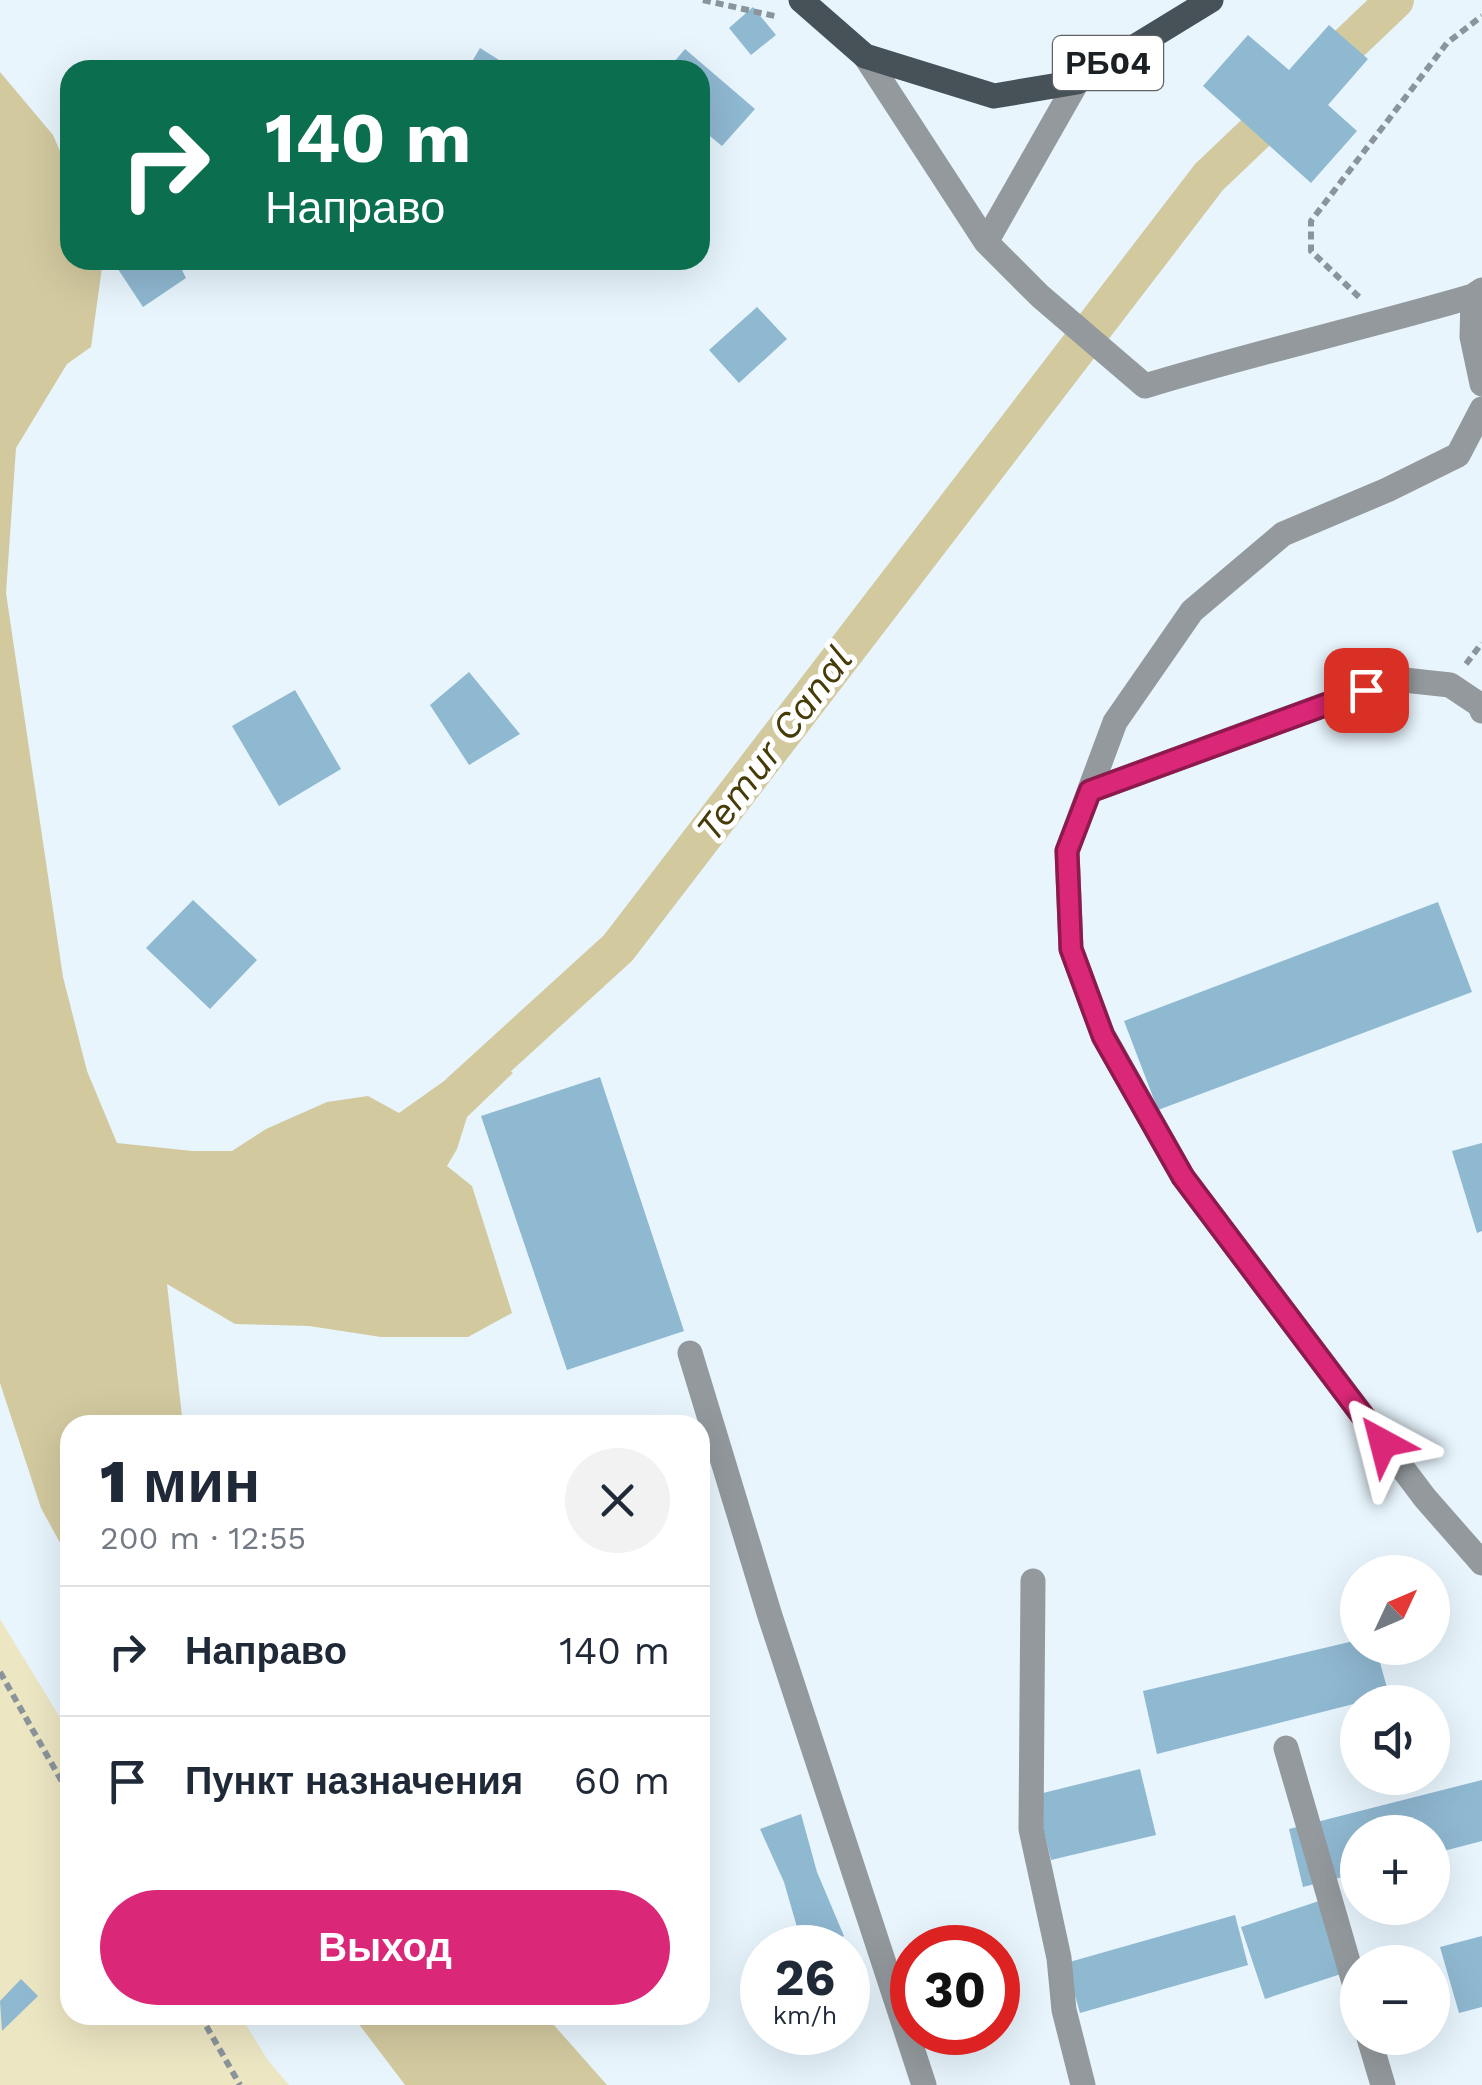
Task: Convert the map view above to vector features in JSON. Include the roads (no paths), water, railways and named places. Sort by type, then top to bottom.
[{"type":"main road","name":"РБ04","points":[[795,5],[866,56],[994,96],[1076,82],[1211,0]]},
{"type":"street","points":[[866,56],[986,242],[1040,296],[1144,386],[1274,348],[1385,322],[1477,293],[1472,338],[1482,384]]},
{"type":"street","points":[[986,242],[1076,82]]},
{"type":"street","points":[[1482,409],[1458,455],[1282,534],[1192,610],[1115,722],[1067,851],[1071,949],[1103,1036],[1183,1177],[1425,1498],[1482,1563]]},
{"type":"street","points":[[1090,791],[1396,679],[1450,685],[1480,705],[1482,711]]},
{"type":"street","points":[[690,1353],[709,1415]]},
{"type":"street","points":[[710,1418],[794,1690],[924,2085]]},
{"type":"street","points":[[1033,1582],[1031,1829],[1059,1958],[1064,2010],[1083,2085]]},
{"type":"street","points":[[1286,1748],[1343,1945]]},
{"type":"street","points":[[1374,2055],[1383,2085]]},
{"type":"waterway","name":"Temur Canal","points":[[460,1092],[618,948],[1209,177],[1395,0]]}]
